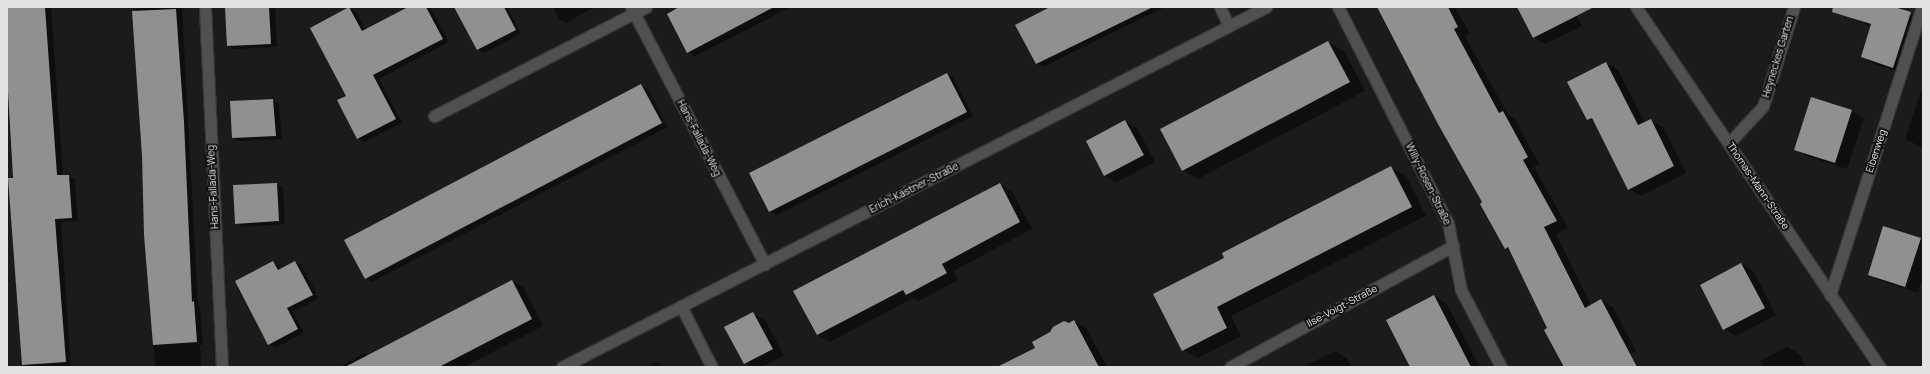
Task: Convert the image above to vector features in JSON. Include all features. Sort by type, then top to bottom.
[{"type":"street","name":"Hans-Fallada-Weg","points":[[205,7],[222,367]]},
{"type":"street","points":[[434,116],[633,10],[646,7]]},
{"type":"street","points":[[1220,7],[1229,26]]},
{"type":"street","name":"Erich-Kästner-Straße","points":[[562,367],[1266,7]]},
{"type":"street","name":"Willy-Rosen-Straße","points":[[1338,7],[1448,223],[1454,246],[1456,275],[1461,290],[1501,367]]},
{"type":"street","name":"Thomas-Mann-Straße","points":[[1636,7],[1880,367]]},
{"type":"street","name":"Heyneckes Garten","points":[[1729,143],[1763,106],[1794,7]]},
{"type":"street","name":"Eibenweg","points":[[1830,295],[1922,7]]},
{"type":"street","name":"Hans-Fallada-Weg","points":[[633,10],[765,264]]},
{"type":"street","name":"Ilse-Voigt-Straße","points":[[1230,367],[1454,246]]},
{"type":"street","points":[[680,306],[712,367]]},
{"type":"building","points":[[7,7],[45,7],[57,175],[69,175],[72,218],[55,219],[66,362],[22,365],[8,178],[13,178],[7,75]]},
{"type":"building","points":[[225,7],[269,7],[271,44],[227,46]]},
{"type":"building","points":[[349,7],[362,31],[408,7],[426,7],[443,39],[373,75],[396,119],[357,139],[337,100],[346,96],[310,28]]},
{"type":"building","points":[[454,7],[504,7],[516,30],[477,50]]},
{"type":"building","points":[[679,7],[774,7],[687,53],[667,14]]},
{"type":"building","points":[[1050,7],[1153,7],[1036,64],[1015,25]]},
{"type":"building","points":[[1377,7],[1448,7],[1458,27],[1454,29],[1499,113],[1503,111],[1528,157],[1523,160],[1557,221],[1544,227],[1585,308],[1601,299],[1637,367],[1564,367],[1544,330],[1547,328],[1508,247],[1505,249],[1480,204],[1482,202],[1438,124]]},
{"type":"building","points":[[1517,7],[1594,7],[1533,38]]},
{"type":"building","points":[[1833,7],[1894,7],[1911,12],[1893,68],[1861,57],[1871,24],[1832,12]]},
{"type":"building","points":[[176,9],[184,122],[192,302],[194,301],[197,342],[153,345],[144,235],[142,156],[132,11]]},
{"type":"building","points":[[1328,41],[1350,82],[1182,171],[1160,129]]},
{"type":"building","points":[[1606,62],[1638,125],[1651,119],[1674,166],[1628,190],[1592,118],[1587,120],[1567,82]]},
{"type":"building","points":[[947,73],[967,112],[769,212],[749,173]]},
{"type":"building","points":[[641,84],[662,123],[365,279],[344,240]]},
{"type":"building","points":[[1811,97],[1852,110],[1835,163],[1794,150]]},
{"type":"building","points":[[273,99],[276,136],[232,138],[230,101]]},
{"type":"building","points":[[1125,120],[1144,155],[1104,176],[1086,141]]},
{"type":"building","points":[[1391,166],[1412,207],[1217,307],[1227,328],[1182,351],[1153,294],[1224,258],[1222,253]]},
{"type":"building","points":[[277,183],[279,221],[235,224],[233,185]]},
{"type":"building","points":[[1000,183],[1020,222],[942,264],[947,273],[906,295],[903,290],[817,335],[793,291]]},
{"type":"building","points":[[1883,226],[1921,238],[1905,287],[1868,275]]},
{"type":"building","points":[[273,261],[278,270],[295,261],[313,295],[287,308],[298,329],[268,345],[235,281]]},
{"type":"building","points":[[1741,263],[1765,308],[1723,330],[1700,285]]},
{"type":"building","points":[[512,280],[532,319],[439,367],[345,367]]},
{"type":"building","points":[[1434,295],[1471,367],[1410,367],[1386,320]]},
{"type":"building","points":[[753,312],[773,349],[744,364],[724,327]]},
{"type":"building","points":[[1074,320],[1099,367],[997,367],[1035,348],[1032,342],[1050,332],[1053,327],[1064,321],[1069,323]]}]
